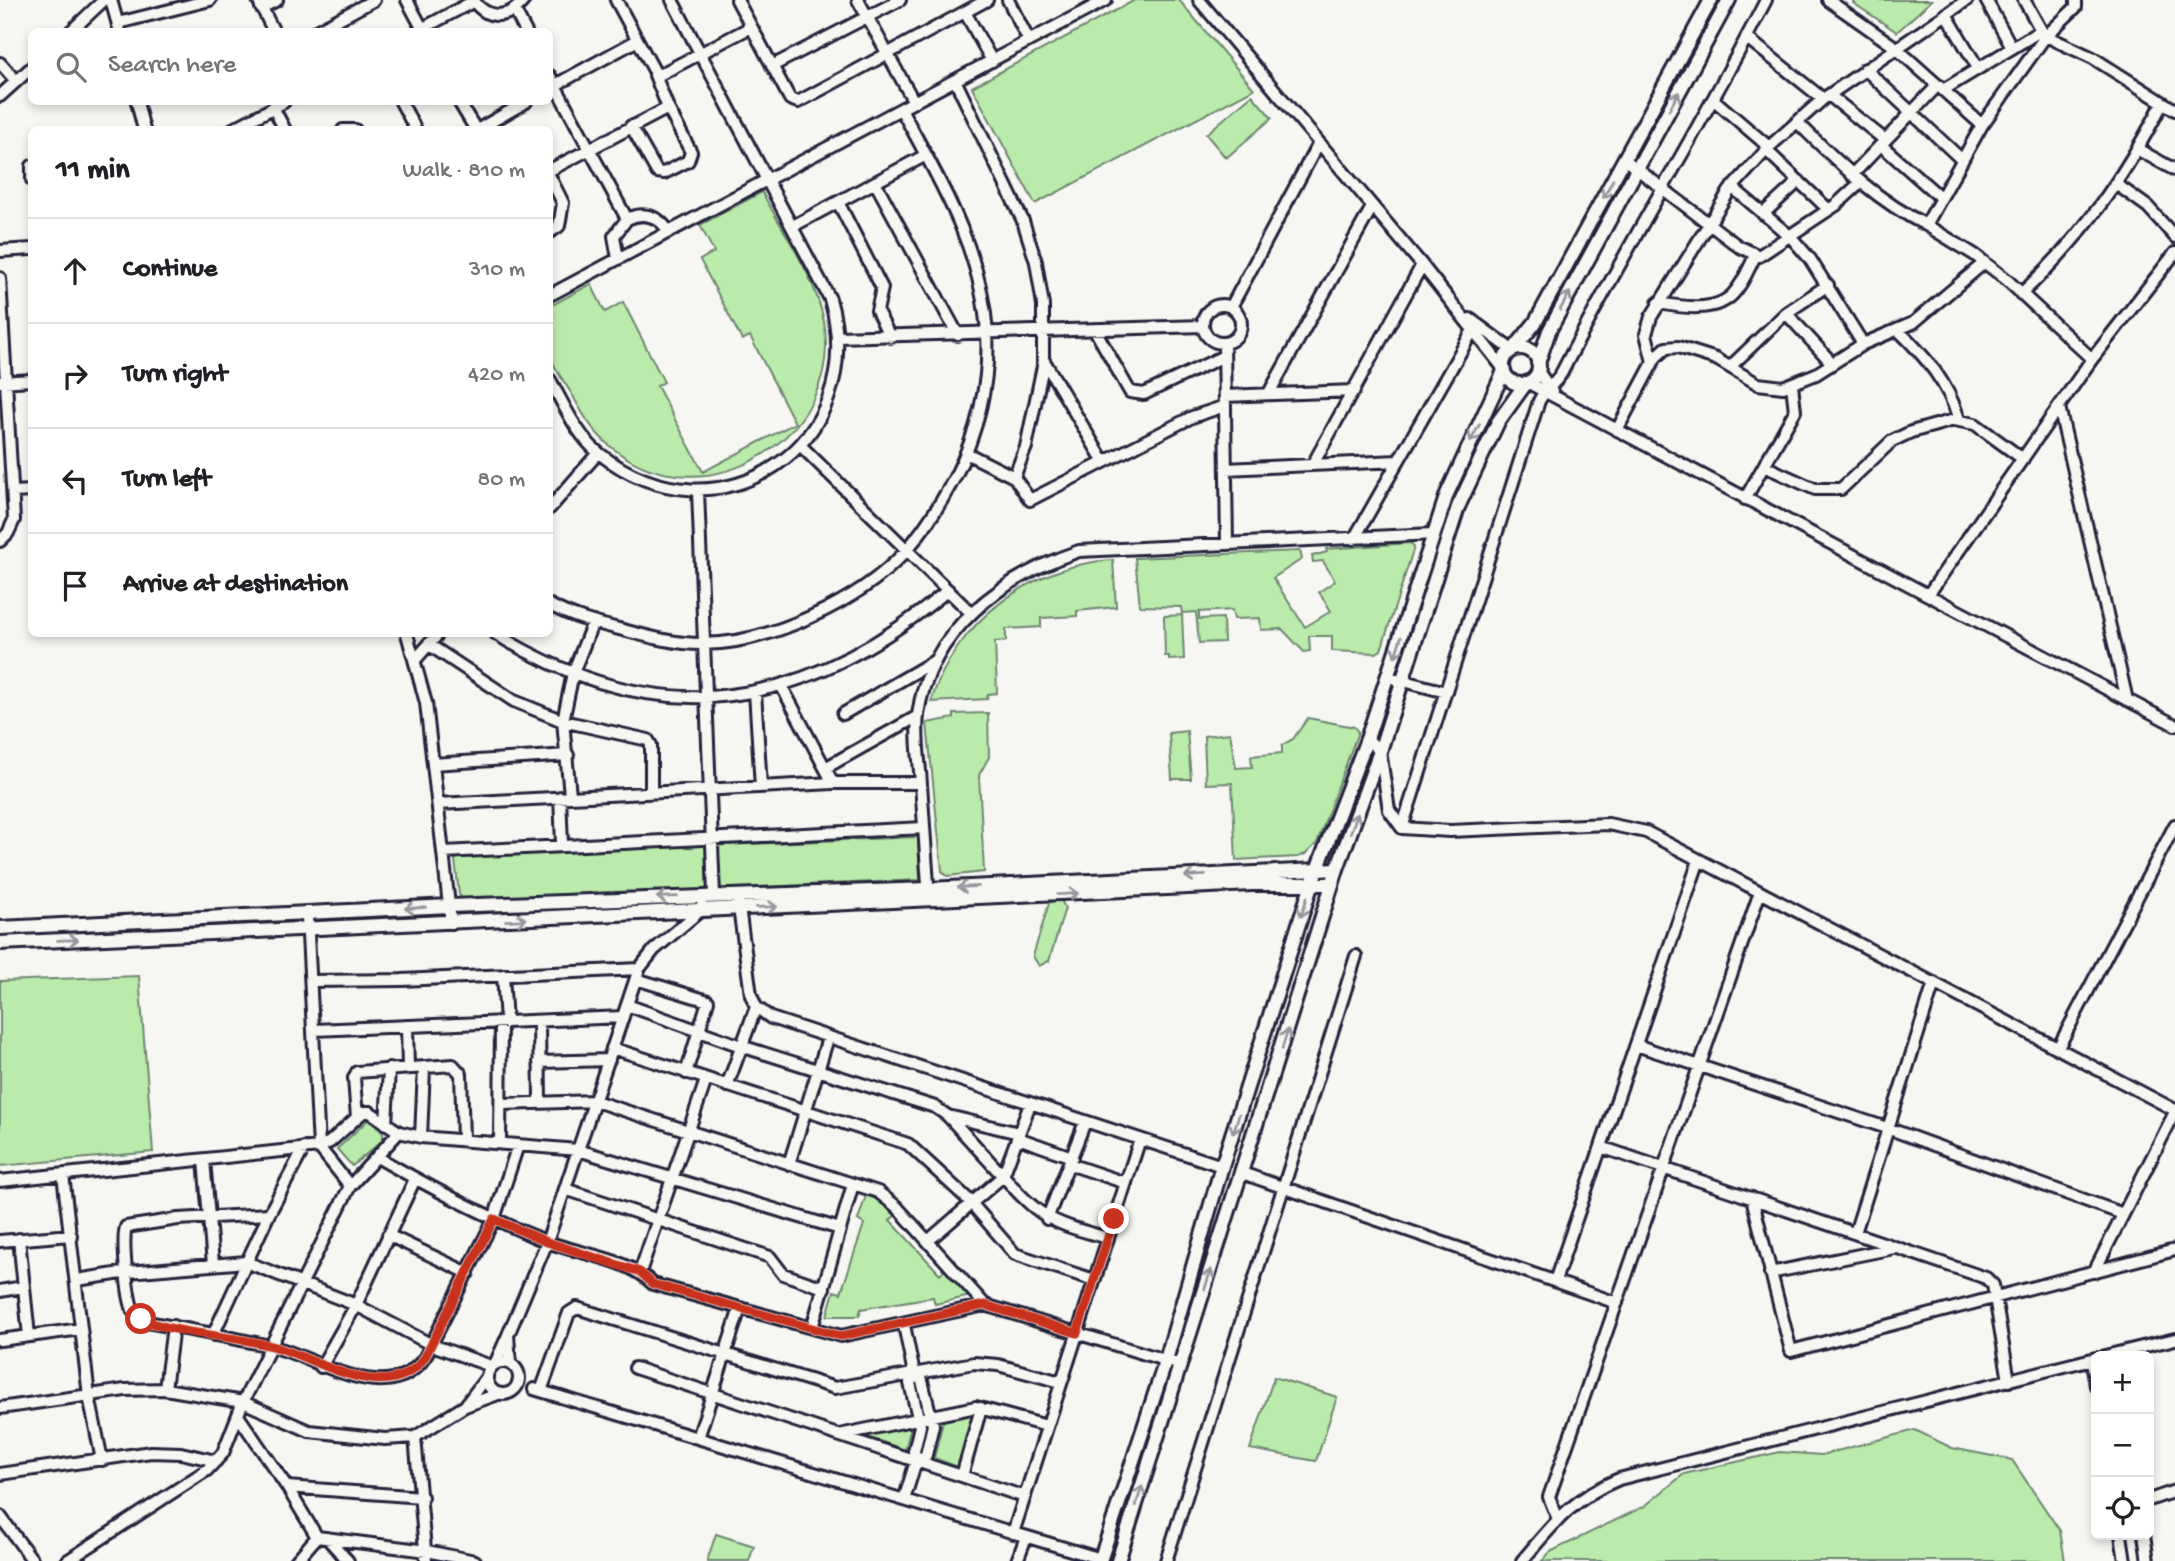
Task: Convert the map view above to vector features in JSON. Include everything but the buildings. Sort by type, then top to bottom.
[{"type":"main road","points":[[1100,1560],[1166,1360],[1222,1166],[1315,876],[1367,739],[1458,467],[1493,399],[1505,356],[1535,323],[1711,0]]},
{"type":"main road","points":[[1118,1561],[1336,869],[1380,751],[1458,508],[1481,452],[1507,407],[1538,367],[1549,331],[1729,0]]},
{"type":"main road","points":[[1535,323],[1549,331]]},
{"type":"main road","points":[[1513,350],[1531,351],[1538,367]]},
{"type":"main road","points":[[1503,370],[1513,383],[1526,383]]},
{"type":"main road","points":[[1493,399],[1507,407]]},
{"type":"main road","points":[[0,943],[451,923],[1315,876],[1336,869]]},
{"type":"main road","points":[[1315,876],[1332,884]]},
{"type":"main road","points":[[0,928],[708,895],[929,895]]},
{"type":"street","points":[[74,28],[104,0]]},
{"type":"street","points":[[111,0],[119,27],[167,5],[210,0]]},
{"type":"street","points":[[272,28],[260,4],[277,0]]},
{"type":"street","points":[[320,28],[359,4],[374,0]]},
{"type":"street","points":[[407,0],[418,28]]},
{"type":"street","points":[[423,28],[474,1],[481,10],[504,16],[515,11],[524,0]]},
{"type":"street","points":[[616,0],[691,152],[688,161],[664,173],[657,172],[631,126]]},
{"type":"street","points":[[553,385],[576,426],[598,453],[634,477],[654,485],[698,491],[739,484],[760,475],[800,445],[825,410],[832,389],[838,365],[838,337],[830,299],[671,0]]},
{"type":"street","points":[[737,0],[790,99],[798,102],[987,0]]},
{"type":"street","points":[[858,0],[914,102]]},
{"type":"street","points":[[772,66],[900,0]]},
{"type":"street","points":[[1008,0],[1030,41]]},
{"type":"street","points":[[553,293],[1106,0]]},
{"type":"street","points":[[1199,0],[1422,265],[1503,370]]},
{"type":"street","points":[[1402,828],[1546,390],[1560,375],[1585,325],[1714,100],[1766,0]]},
{"type":"street","points":[[1828,0],[1895,47],[1982,125]]},
{"type":"street","points":[[1653,362],[1646,334],[1658,303],[1732,187],[1767,148],[1826,97],[1967,0]]},
{"type":"street","points":[[1986,0],[2012,48]]},
{"type":"street","points":[[2024,0],[2044,35],[2093,58],[2175,110]]},
{"type":"street","points":[[1926,225],[1982,125],[2044,35],[2076,7],[2076,0]]},
{"type":"street","points":[[515,11],[524,28]]},
{"type":"street","points":[[965,12],[992,61]]},
{"type":"street","points":[[1945,13],[1978,68]]},
{"type":"street","points":[[655,75],[660,76],[751,27]]},
{"type":"street","points":[[1658,303],[1690,307],[1727,300],[1740,285],[1755,256],[1767,253],[1829,210],[1883,142],[1940,88],[2012,48],[2044,35]]},
{"type":"street","points":[[1747,38],[1883,142],[1941,198]]},
{"type":"street","points":[[553,82],[636,41]]},
{"type":"street","points":[[0,63],[16,81]]},
{"type":"street","points":[[1865,69],[1962,160]]},
{"type":"street","points":[[0,96],[28,70]]},
{"type":"street","points":[[955,80],[1023,221],[1036,262],[1043,305],[1043,359],[1026,447],[1014,477]]},
{"type":"street","points":[[553,86],[627,219]]},
{"type":"street","points":[[1714,100],[1829,210]]},
{"type":"street","points":[[2021,293],[2077,238],[2116,184],[2162,104]]},
{"type":"street","points":[[138,105],[143,126]]},
{"type":"street","points":[[238,126],[277,105]]},
{"type":"street","points":[[403,105],[414,126]]},
{"type":"street","points":[[461,105],[474,126]]},
{"type":"street","points":[[482,126],[512,105]]},
{"type":"street","points":[[273,107],[283,126]]},
{"type":"street","points":[[553,168],[588,147],[668,108]]},
{"type":"street","points":[[553,607],[566,615],[658,640],[703,644],[746,638],[788,626],[832,606],[875,579],[905,552],[938,509],[966,453],[977,421],[986,374],[988,334],[971,246],[952,203],[901,109]]},
{"type":"street","points":[[1798,123],[1856,179],[1888,204],[1984,262],[2092,359]]},
{"type":"street","points":[[1231,307],[1318,144]]},
{"type":"street","points":[[2137,149],[2175,170]]},
{"type":"street","points":[[793,226],[926,155]]},
{"type":"street","points":[[1624,159],[1755,256]]},
{"type":"street","points":[[1763,214],[1799,181]]},
{"type":"street","points":[[875,182],[958,335]]},
{"type":"street","points":[[553,184],[562,203],[559,226],[553,230]]},
{"type":"street","points":[[2116,184],[2148,207],[2175,237]]},
{"type":"street","points":[[1732,187],[1791,237],[1828,285],[1863,344]]},
{"type":"street","points":[[838,202],[882,288],[877,311],[890,337]]},
{"type":"street","points":[[1269,393],[1372,207]]},
{"type":"street","points":[[618,259],[614,236],[627,219],[650,216],[662,223],[669,232]]},
{"type":"street","points":[[0,251],[28,249]]},
{"type":"street","points":[[1928,595],[2092,359],[2175,253]]},
{"type":"street","points":[[1617,430],[1653,362],[1667,348],[1678,347],[1730,367],[1772,388],[1791,385],[1863,344],[1898,330],[1927,314],[1984,262]]},
{"type":"street","points":[[1312,464],[1422,265]]},
{"type":"street","points":[[0,278],[4,382],[13,492],[12,526],[0,541]]},
{"type":"street","points":[[1730,367],[1786,313],[1828,285]]},
{"type":"street","points":[[1220,305],[1231,307],[1240,316],[1241,328],[1235,338],[1224,343],[1208,336],[1203,326],[1210,310],[1220,305]]},
{"type":"street","points":[[1454,305],[1513,350]]},
{"type":"street","points":[[1786,313],[1832,363]]},
{"type":"street","points":[[838,337],[1203,326]]},
{"type":"street","points":[[1095,330],[1130,392],[1135,395],[1144,394],[1224,356]]},
{"type":"street","points":[[1354,540],[1473,330]]},
{"type":"street","points":[[1898,330],[1926,357],[1938,373],[1959,419]]},
{"type":"street","points":[[1224,343],[1227,544]]},
{"type":"street","points":[[1043,359],[1104,462]]},
{"type":"street","points":[[1538,367],[1546,390]]},
{"type":"street","points":[[4,382],[28,380]]},
{"type":"street","points":[[1526,383],[1560,397],[1745,499],[2175,725]]},
{"type":"street","points":[[1745,499],[1795,411],[1791,385]]},
{"type":"street","points":[[966,453],[1014,477],[1030,500],[1225,401],[1269,393],[1354,391]]},
{"type":"street","points":[[2059,407],[2127,700]]},
{"type":"street","points":[[1764,466],[1815,489],[1841,489],[1892,442],[1911,432],[1959,419],[1975,424],[2023,459]]},
{"type":"street","points":[[800,445],[905,552],[971,613]]},
{"type":"street","points":[[553,504],[598,453]]},
{"type":"street","points":[[1226,469],[1398,461]]},
{"type":"street","points":[[13,492],[28,491]]},
{"type":"street","points":[[465,1406],[486,1378],[508,1335],[547,1242],[638,974],[654,950],[702,909],[708,895],[712,839],[698,491]]},
{"type":"street","points":[[929,895],[918,716],[925,686],[936,660],[971,613],[1024,572],[1079,551],[1354,540],[1434,534]]},
{"type":"street","points":[[500,637],[573,673],[658,696],[705,698],[782,687],[880,642],[948,590]]},
{"type":"street","points":[[562,844],[568,755],[563,721],[573,673],[593,622]]},
{"type":"street","points":[[408,637],[426,703],[451,923]]},
{"type":"street","points":[[416,659],[435,637]]},
{"type":"street","points":[[428,644],[489,687],[563,721],[648,740],[651,745],[651,792]]},
{"type":"street","points":[[843,714],[936,660]]},
{"type":"street","points":[[1388,677],[1446,692]]},
{"type":"street","points":[[782,687],[833,783]]},
{"type":"street","points":[[755,692],[761,787]]},
{"type":"street","points":[[825,768],[918,716]]},
{"type":"street","points":[[1367,739],[1380,751],[1389,810],[1402,828],[1429,831],[1608,824],[1646,832],[2175,1111],[2094,1272]]},
{"type":"street","points":[[433,764],[568,755]]},
{"type":"street","points":[[438,804],[833,783],[921,783]]},
{"type":"street","points":[[2058,1048],[2175,825]]},
{"type":"street","points":[[444,852],[924,828]]},
{"type":"street","points":[[1555,1281],[1699,860]]},
{"type":"street","points":[[1558,1519],[1549,1497],[1760,892]]},
{"type":"street","points":[[727,1086],[756,1007],[737,908],[738,895]]},
{"type":"street","points":[[307,915],[319,1147],[350,1186]]},
{"type":"street","points":[[1166,1561],[1356,956]]},
{"type":"street","points":[[311,981],[638,974],[708,1001],[686,1073]]},
{"type":"street","points":[[500,1143],[503,1104],[503,975]]},
{"type":"street","points":[[1855,1233],[1934,983]]},
{"type":"street","points":[[627,1005],[740,1046],[935,1107],[948,1116],[1027,1203],[1047,1219],[1108,1238]]},
{"type":"street","points":[[756,1007],[771,1018],[828,1038],[1222,1166]]},
{"type":"street","points":[[314,1030],[623,1017]]},
{"type":"street","points":[[540,1021],[540,1102]]},
{"type":"street","points":[[407,1026],[408,1068]]},
{"type":"street","points":[[789,1164],[828,1038]]},
{"type":"street","points":[[1636,1045],[1887,1128],[2123,1214]]},
{"type":"street","points":[[539,1062],[611,1054],[686,1073],[908,1144],[972,1203],[1015,1254],[1094,1280]]},
{"type":"street","points":[[357,1118],[355,1075],[365,1070],[453,1065],[459,1069],[463,1139]]},
{"type":"street","points":[[421,1136],[424,1068]]},
{"type":"street","points":[[386,1124],[389,1069]]},
{"type":"street","points":[[640,1272],[706,1080]]},
{"type":"street","points":[[503,1104],[594,1101],[878,1192],[928,1241],[985,1305]]},
{"type":"street","points":[[928,1241],[1003,1175],[1030,1104]]},
{"type":"street","points":[[0,1181],[319,1147],[330,1142],[357,1118],[370,1112],[398,1132],[578,1150],[840,1229]]},
{"type":"street","points":[[948,1116],[1019,1135],[1126,1183]]},
{"type":"street","points":[[1047,1219],[1085,1122]]},
{"type":"street","points":[[67,1561],[207,1470],[216,1461],[350,1186],[398,1132]]},
{"type":"street","points":[[1013,1533],[1140,1139]]},
{"type":"street","points":[[269,1214],[208,1216],[126,1227],[131,1305],[136,1316],[147,1322],[272,1346],[321,1367],[359,1378],[393,1377],[420,1364],[432,1345],[494,1219],[518,1145]]},
{"type":"street","points":[[1601,1147],[1986,1278],[1993,1285],[2008,1381]]},
{"type":"street","points":[[213,1335],[269,1214],[304,1148]]},
{"type":"street","points":[[377,1157],[494,1219],[547,1242],[640,1272],[653,1284],[841,1336],[904,1325],[985,1305],[1181,1365]]},
{"type":"street","points":[[204,1160],[212,1264]]},
{"type":"street","points":[[1242,1173],[1618,1303]]},
{"type":"street","points":[[63,1175],[89,1396],[102,1460]]},
{"type":"street","points":[[321,1367],[356,1305],[415,1179]]},
{"type":"street","points":[[812,1328],[853,1184]]},
{"type":"street","points":[[565,1189],[770,1257],[788,1277],[824,1287]]},
{"type":"street","points":[[1752,1198],[1791,1351],[2175,1250]]},
{"type":"street","points":[[0,1241],[71,1235]]},
{"type":"street","points":[[388,1235],[468,1273]]},
{"type":"street","points":[[19,1239],[29,1336]]},
{"type":"street","points":[[1770,1273],[1896,1247]]},
{"type":"street","points":[[77,1280],[128,1272],[246,1262],[356,1305],[432,1345],[493,1365],[514,1367],[538,1390]]},
{"type":"street","points":[[0,1291],[23,1287]]},
{"type":"street","points":[[538,1390],[569,1313],[577,1308],[835,1388],[986,1363],[1062,1382]]},
{"type":"street","points":[[698,1438],[740,1308]]},
{"type":"street","points":[[904,1325],[914,1374],[910,1383],[920,1426],[914,1451],[916,1461],[904,1500]]},
{"type":"street","points":[[165,1389],[173,1326]]},
{"type":"street","points":[[0,1340],[82,1329]]},
{"type":"street","points":[[503,1393],[519,1382],[508,1335]]},
{"type":"street","points":[[2129,1351],[2175,1339]]},
{"type":"street","points":[[1522,1561],[1558,1519],[1585,1494],[1619,1479],[2091,1360]]},
{"type":"street","points":[[635,1368],[1025,1497]]},
{"type":"street","points":[[914,1374],[922,1381],[933,1425],[926,1455],[916,1461]]},
{"type":"street","points":[[486,1378],[489,1388],[503,1393]]},
{"type":"street","points":[[0,1408],[125,1390],[165,1389],[243,1402],[309,1431],[376,1438],[415,1437],[465,1406],[503,1393],[538,1390],[1100,1560]]},
{"type":"street","points":[[839,1436],[931,1415],[981,1408],[1047,1426]]},
{"type":"street","points":[[962,1476],[981,1408]]},
{"type":"street","points":[[239,1417],[322,1538],[348,1561]]},
{"type":"street","points":[[415,1437],[427,1556]]},
{"type":"street","points":[[0,1474],[166,1451],[216,1461]]},
{"type":"street","points":[[288,1487],[422,1497]]},
{"type":"street","points":[[2154,1498],[2175,1491]]},
{"type":"street","points":[[0,1516],[4,1530],[33,1561]]},
{"type":"street","points":[[1017,1561],[1026,1536]]},
{"type":"street","points":[[322,1538],[427,1556],[475,1561]]},
{"type":"street","points":[[296,1561],[322,1538]]},
{"type":"street","points":[[2122,1540],[2125,1561]]},
{"type":"street","points":[[2145,1540],[2148,1561]]},
{"type":"green space","points":[[1135,0],[1179,0],[1254,89],[1035,204],[972,87]]},
{"type":"green space","points":[[1855,0],[1932,0],[1897,32],[1853,3]]},
{"type":"green space","points":[[1252,95],[1272,118],[1226,158],[1206,134]]},
{"type":"green space","points":[[762,192],[814,288],[824,322],[825,363],[813,400],[791,431],[762,455],[727,470],[690,476],[652,470],[615,450],[596,432],[553,361],[553,304],[591,284],[605,312],[623,302],[664,382],[657,386],[703,472],[795,423],[750,336],[742,340],[700,260],[714,252],[700,225]]},
{"type":"green space","points":[[1411,543],[1414,547],[1381,650],[1376,653],[1332,651],[1332,636],[1309,636],[1310,651],[1304,652],[1282,629],[1261,630],[1260,618],[1234,619],[1232,610],[1199,612],[1199,619],[1223,618],[1224,642],[1199,643],[1196,612],[1182,613],[1181,607],[1140,606],[1135,558],[1300,551],[1302,559],[1273,578],[1305,627],[1331,611],[1319,592],[1335,581],[1323,561],[1313,562],[1312,556],[1327,552],[1326,549]]},
{"type":"green space","points":[[1113,560],[1116,607],[1077,611],[1077,616],[1041,618],[1041,627],[1006,629],[1006,641],[995,642],[997,693],[988,694],[987,699],[931,702],[942,673],[958,647],[977,623],[1000,603],[1026,586],[1054,573],[1083,564]]},
{"type":"green space","points":[[1182,615],[1184,659],[1169,660],[1169,656],[1165,656],[1164,616]]},
{"type":"green space","points":[[988,713],[989,757],[979,775],[984,872],[947,876],[942,871],[927,723],[954,718],[954,714]]},
{"type":"green space","points":[[1308,718],[1354,727],[1358,732],[1317,843],[1306,854],[1298,857],[1236,860],[1232,783],[1206,784],[1204,736],[1230,733],[1236,768],[1252,767],[1251,756],[1282,753],[1282,745],[1293,739]]},
{"type":"green space","points":[[1187,731],[1191,779],[1172,779],[1169,733]]},
{"type":"green space","points":[[918,837],[920,880],[463,900],[459,894],[455,860],[460,856]]},
{"type":"green space","points":[[1060,898],[1065,908],[1049,961],[1039,966],[1033,956],[1049,903]]},
{"type":"green space","points":[[139,976],[153,1152],[0,1166],[0,981]]},
{"type":"green space","points":[[368,1120],[383,1133],[383,1140],[352,1166],[337,1149]]},
{"type":"green space","points":[[867,1192],[880,1197],[896,1215],[890,1220],[940,1274],[945,1269],[971,1296],[935,1304],[933,1297],[861,1309],[859,1316],[827,1316],[834,1291],[841,1293],[864,1224],[858,1220]]},
{"type":"green space","points":[[1274,1377],[1337,1397],[1316,1461],[1250,1449]]},
{"type":"green space","points":[[978,1414],[961,1468],[934,1458],[943,1421]]},
{"type":"green space","points":[[911,1426],[905,1450],[865,1436]]},
{"type":"green space","points":[[1915,1430],[1952,1448],[2012,1460],[2060,1531],[2065,1561],[1542,1561],[1550,1552],[1645,1506],[1684,1474],[1780,1452],[1822,1455]]},
{"type":"green space","points":[[716,1534],[754,1546],[749,1561],[707,1561]]},
{"type":"route","points":[[141,1319],[242,1342],[272,1346],[321,1367],[359,1378],[393,1377],[412,1370],[425,1357],[494,1219],[547,1242],[640,1272],[653,1284],[841,1336],[904,1325],[985,1305],[1077,1333],[1114,1219]]}]
